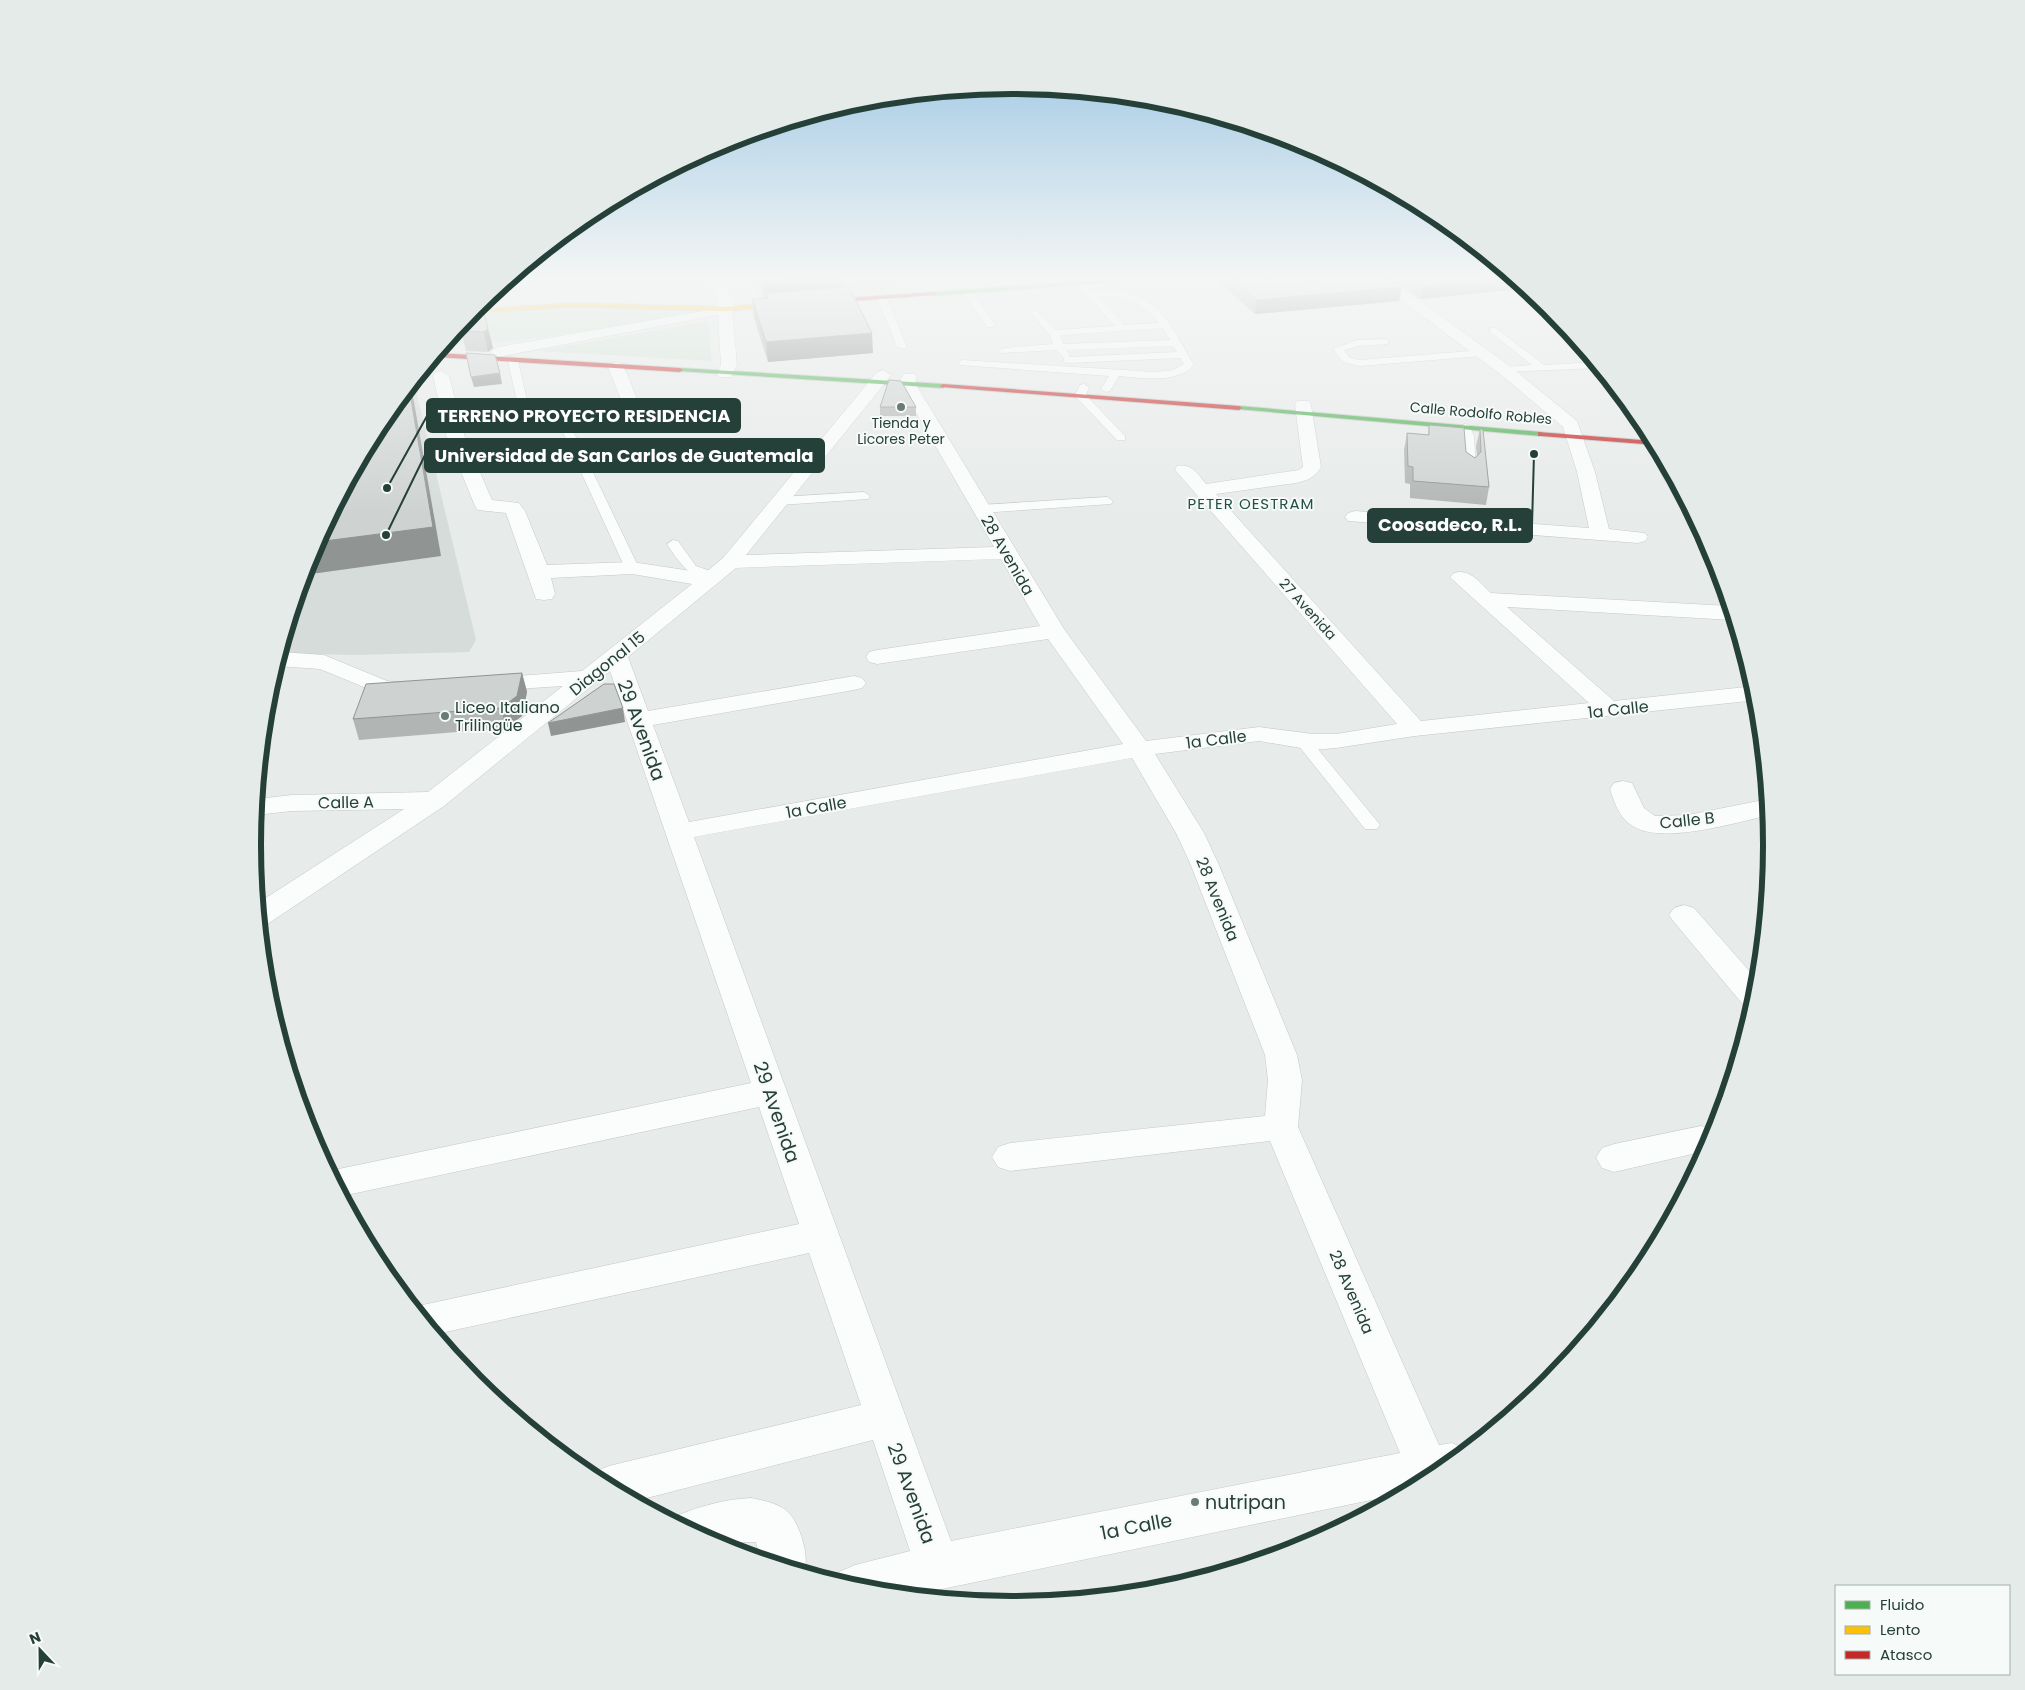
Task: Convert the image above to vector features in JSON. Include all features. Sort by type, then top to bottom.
[{"type":"main road","name":"Calle Rodolfo Robles","points":[[465,358],[616,367],[727,370]]},
{"type":"main road","name":"Calle Rodolfo Robles","points":[[573,358],[727,370],[1082,391],[1573,430],[1646,442]]},
{"type":"main road","name":"Calle Rodolfo Robles","points":[[1082,391],[1106,389],[1465,427],[1639,432]]},
{"type":"street","points":[[727,358],[727,370]]},
{"type":"street","points":[[1489,358],[1573,430],[1600,533]]},
{"type":"street","points":[[616,367],[634,409],[640,417],[690,416],[697,417],[703,426]]},
{"type":"street","points":[[441,376],[456,438],[485,506],[512,507],[539,572],[544,594]]},
{"type":"street","name":"Diagonal 15","points":[[265,913],[435,800],[591,678],[718,573],[880,379]]},
{"type":"street","name":"28 Avenida","points":[[908,380],[1054,632],[1139,749],[1190,833],[1204,863],[1281,1055],[1286,1080],[1281,1127],[1438,1464]]},
{"type":"street","points":[[1202,490],[1290,478],[1310,471],[1312,467],[1303,409]]},
{"type":"street","name":"27 Avenida","points":[[1184,470],[1415,729]]},
{"type":"street","points":[[1355,517],[1638,537]]},
{"type":"street","points":[[539,572],[632,568],[718,573],[1007,553]]},
{"type":"street","points":[[1462,577],[1610,710]]},
{"type":"street","points":[[1487,599],[1727,613]]},
{"type":"street","points":[[877,657],[1054,632]]},
{"type":"street","name":"29 Avenida","points":[[616,657],[938,1566]]},
{"type":"street","points":[[285,659],[324,662],[383,688],[429,688]]},
{"type":"street","points":[[467,685],[591,678]]},
{"type":"street","points":[[639,720],[854,683]]},
{"type":"street","name":"1a Calle","points":[[679,832],[1139,749],[1259,734],[1302,740],[1336,741],[1415,729],[1748,695]]},
{"type":"street","name":"Calle B","points":[[1623,790],[1632,812],[1647,823],[1673,824],[1762,808]]},
{"type":"street","name":"Calle A","points":[[263,806],[292,803],[435,800]]},
{"type":"street","points":[[1684,915],[1749,990]]},
{"type":"street","points":[[342,1182],[770,1092]]},
{"type":"street","points":[[1010,1157],[1281,1127]]},
{"type":"street","points":[[1614,1158],[1701,1138],[1704,1139]]},
{"type":"street","points":[[430,1319],[821,1235]]},
{"type":"street","points":[[619,1485],[885,1418]]},
{"type":"street","name":"1a Calle","points":[[873,1583],[938,1566],[1436,1466]]},
{"type":"street","points":[[702,1529],[748,1519],[763,1520],[772,1526],[778,1535],[783,1560]]},
{"type":"lane","points":[[1068,360],[1117,358]]},
{"type":"lane","points":[[964,363],[1116,373],[1177,372],[1189,365],[1185,358]]},
{"type":"lane","points":[[1345,358],[1360,363],[1423,358]]},
{"type":"lane","points":[[1529,358],[1542,368]]},
{"type":"lane","points":[[1068,360],[1077,371]]},
{"type":"lane","points":[[513,361],[523,406],[529,409],[553,407],[559,410],[632,568]]},
{"type":"lane","points":[[1505,370],[1590,365]]},
{"type":"lane","points":[[1106,389],[1116,373]]},
{"type":"lane","points":[[1082,391],[1121,438]]},
{"type":"lane","points":[[1465,427],[1468,436],[1470,468]]},
{"type":"lane","points":[[780,501],[864,496]]},
{"type":"lane","points":[[982,509],[1107,501]]},
{"type":"lane","points":[[673,544],[692,569],[718,573]]},
{"type":"lane","points":[[1302,740],[1371,825]]},
{"type":"shaded area","points":[[416,389],[476,640],[469,652],[355,655],[286,653],[301,604],[318,558],[339,513],[362,469]]},
{"type":"green space","points":[[657,358],[712,358],[712,361]]},
{"type":"building","points":[[467,358],[496,358],[500,373],[471,377]]},
{"type":"building","points":[[889,380],[901,381],[916,407],[880,407]]},
{"type":"building","points":[[410,396],[433,527],[326,541],[362,469]]},
{"type":"building","points":[[1429,425],[1464,428],[1466,452],[1475,458],[1481,452],[1480,429],[1483,430],[1489,487],[1413,481],[1413,467],[1408,466],[1407,433],[1429,435]]},
{"type":"building","points":[[522,673],[517,696],[501,708],[353,719],[366,684]]},
{"type":"building","points":[[604,684],[614,684],[623,708],[548,723]]},
{"type":"traffic: fast","points":[[680,370],[943,386]]},
{"type":"traffic: fast","points":[[1239,408],[1541,434]]},
{"type":"traffic: jam","points":[[483,358],[680,370]]},
{"type":"traffic: jam","points":[[943,386],[1239,408]]},
{"type":"traffic: jam","points":[[1541,434],[1646,442]]},
{"type":"place","name":"Tienda y Licores Peter","points":[[901,407]]},
{"type":"place","name":"Coosadeco, R.L.","points":[[1534,454]]},
{"type":"place","name":"TERRENO PROYECTO RESIDENCIA","points":[[387,488]]},
{"type":"place","name":"Universidad de San Carlos de Guatemala","points":[[386,535]]},
{"type":"place","name":"Liceo Italiano Trilingüe","points":[[445,716]]},
{"type":"place","name":"nutripan","points":[[1195,1502]]},
{"type":"district","name":"PETER OESTRAM","points":[[1251,504]]}]
